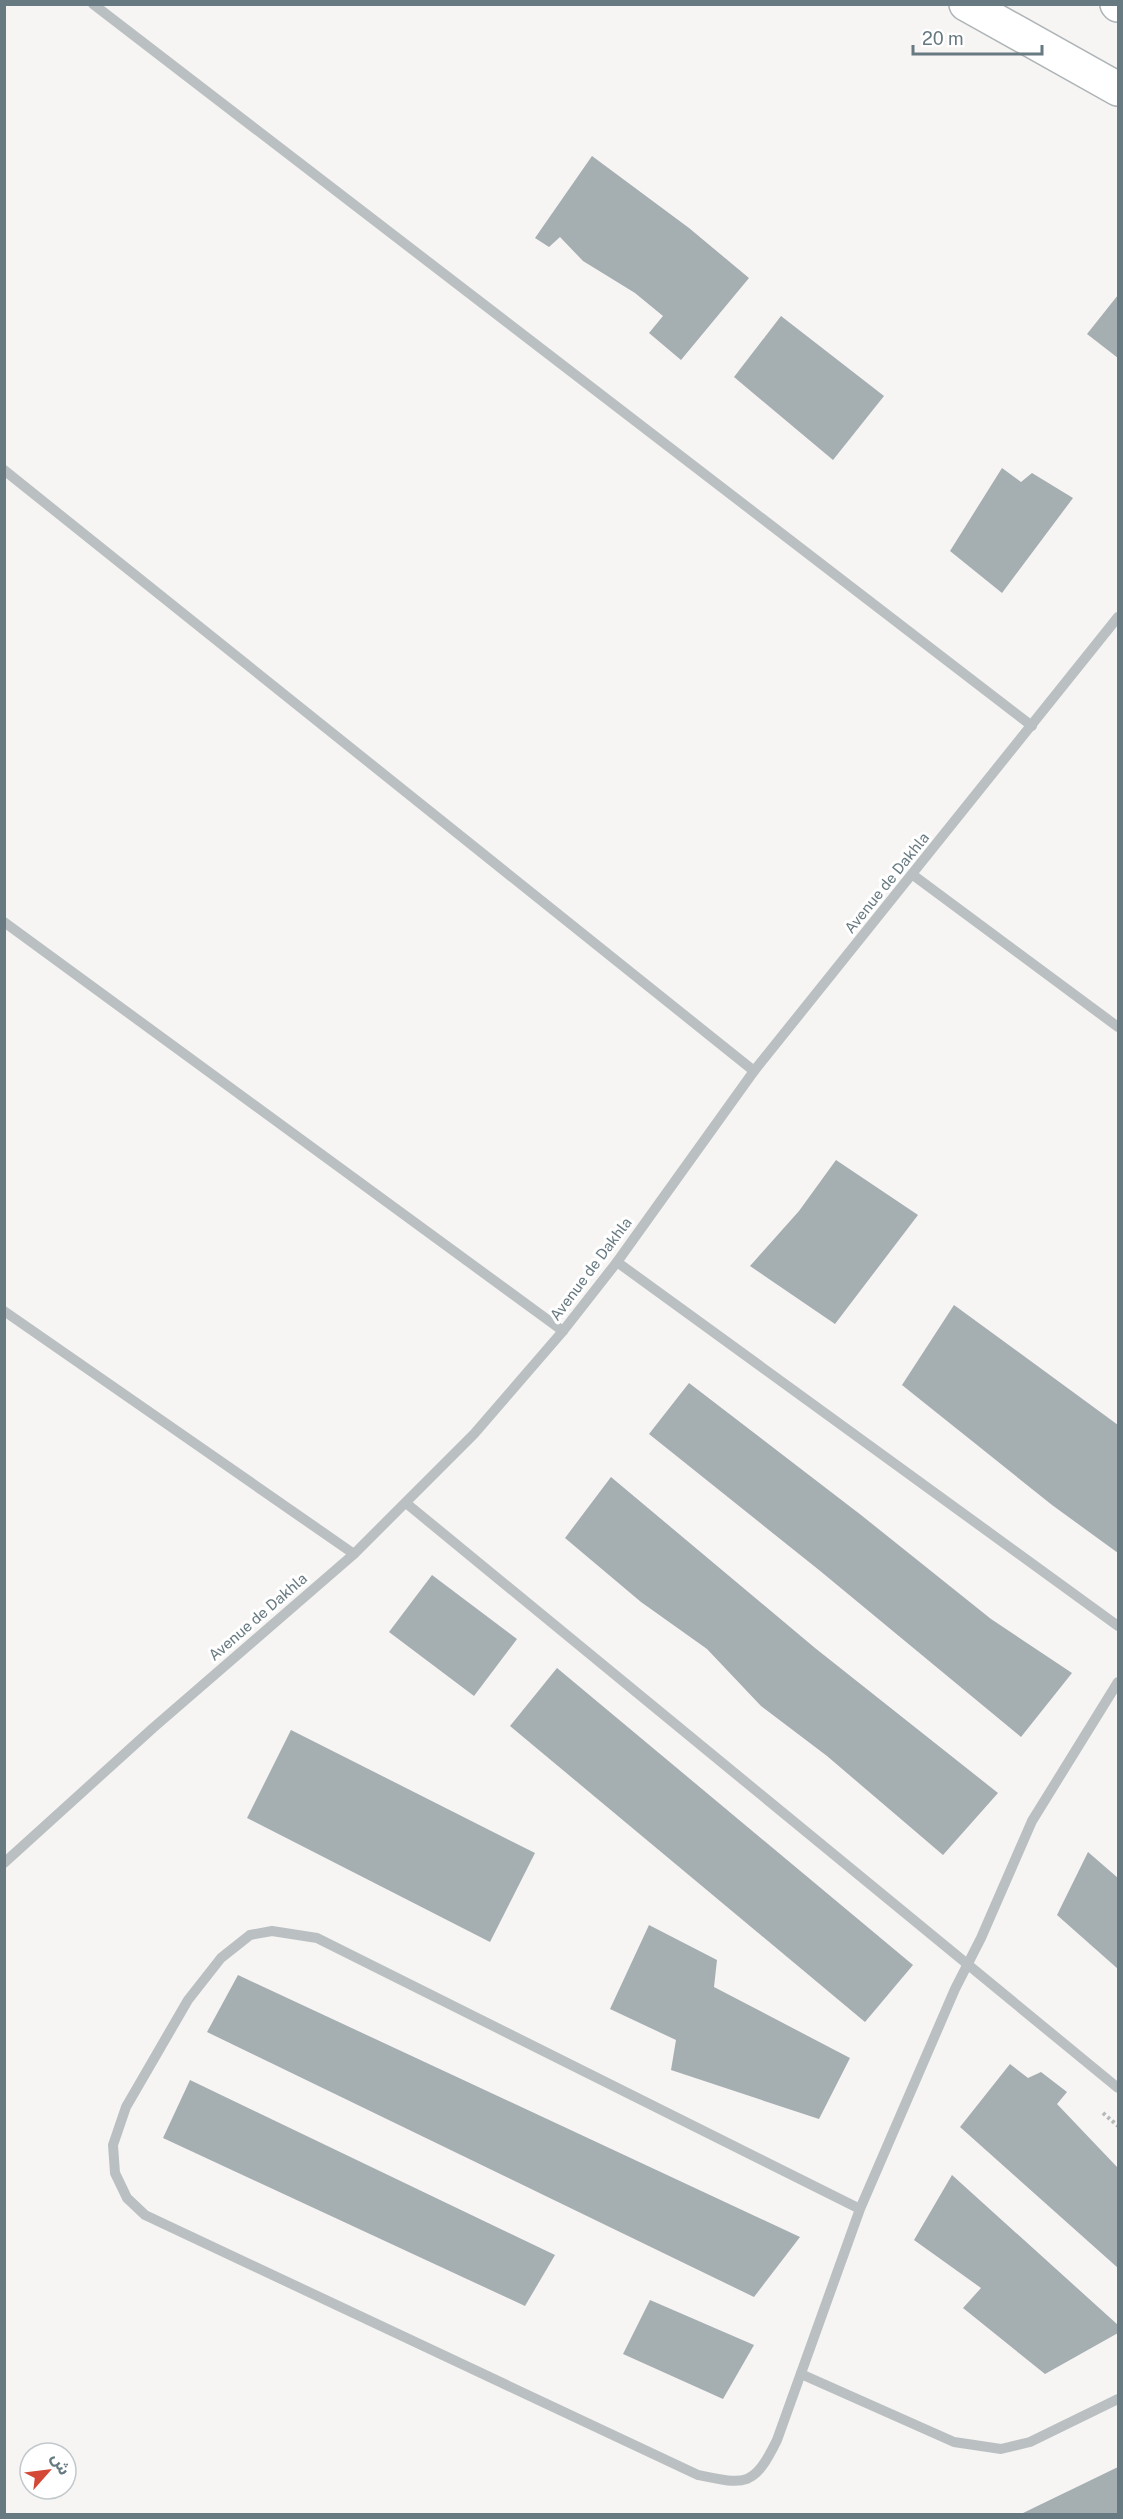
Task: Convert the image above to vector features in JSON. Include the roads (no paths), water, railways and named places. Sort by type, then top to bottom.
[{"type":"main road","points":[[966,4],[1119,89]]},
{"type":"street","points":[[93,4],[1032,726]]},
{"type":"street","points":[[4,470],[754,1071]]},
{"type":"street","name":"Avenue de Dakhla","points":[[4,1863],[153,1728],[354,1554],[474,1434],[562,1331],[617,1262],[754,1071],[1119,617]]},
{"type":"street","points":[[913,875],[1119,1027]]},
{"type":"street","points":[[4,922],[562,1331]]},
{"type":"street","points":[[617,1262],[1119,1626]]},
{"type":"street","points":[[4,1311],[354,1554]]},
{"type":"street","points":[[406,1503],[1119,2088]]},
{"type":"street","points":[[860,2209],[317,1938],[272,1931],[250,1935],[221,1958],[188,2000],[126,2107],[113,2145],[115,2173],[127,2198],[145,2215],[698,2475],[733,2483],[752,2477],[760,2470],[777,2440],[860,2209],[1032,1821],[1119,1682]]},
{"type":"street","points":[[801,2374],[954,2442],[1001,2449],[1030,2442],[1119,2399]]}]
